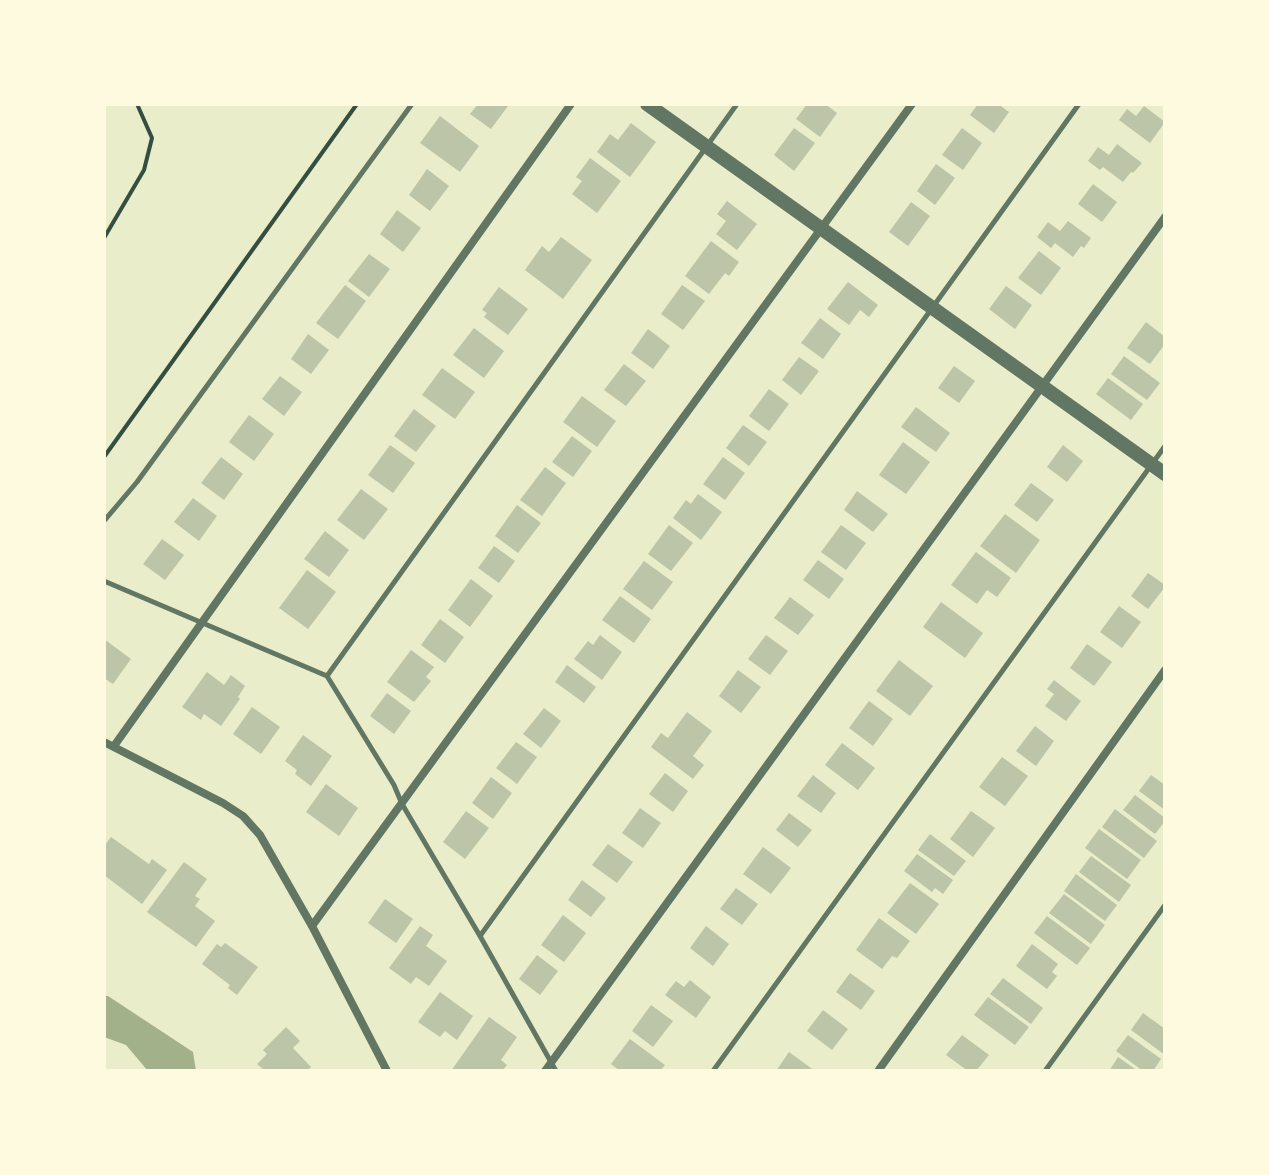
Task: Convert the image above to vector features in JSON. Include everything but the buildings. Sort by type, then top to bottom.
[{"type":"street","points":[[114,746],[571,104]]},
{"type":"street","points":[[647,104],[1165,474]]},
{"type":"street","points":[[312,926],[912,104]]},
{"type":"street","points":[[545,1071],[1165,217]]},
{"type":"street","points":[[878,1071],[1165,670]]},
{"type":"street","points":[[104,742],[223,803],[243,816],[260,835],[312,926],[387,1071]]},
{"type":"lane","points":[[104,521],[137,482],[412,104]]},
{"type":"lane","points":[[327,676],[737,104]]},
{"type":"lane","points":[[480,936],[1079,104]]},
{"type":"lane","points":[[713,1071],[1165,446]]},
{"type":"lane","points":[[104,581],[327,676],[394,785],[402,804],[556,1071]]},
{"type":"lane","points":[[1045,1071],[1165,905]]},
{"type":"path","points":[[104,238],[144,170],[152,138],[137,104]]},
{"type":"path","points":[[104,457],[357,104]]},
{"type":"shaded area","points":[[104,996],[193,1052],[196,1071],[148,1071],[126,1045],[104,1037]]}]
